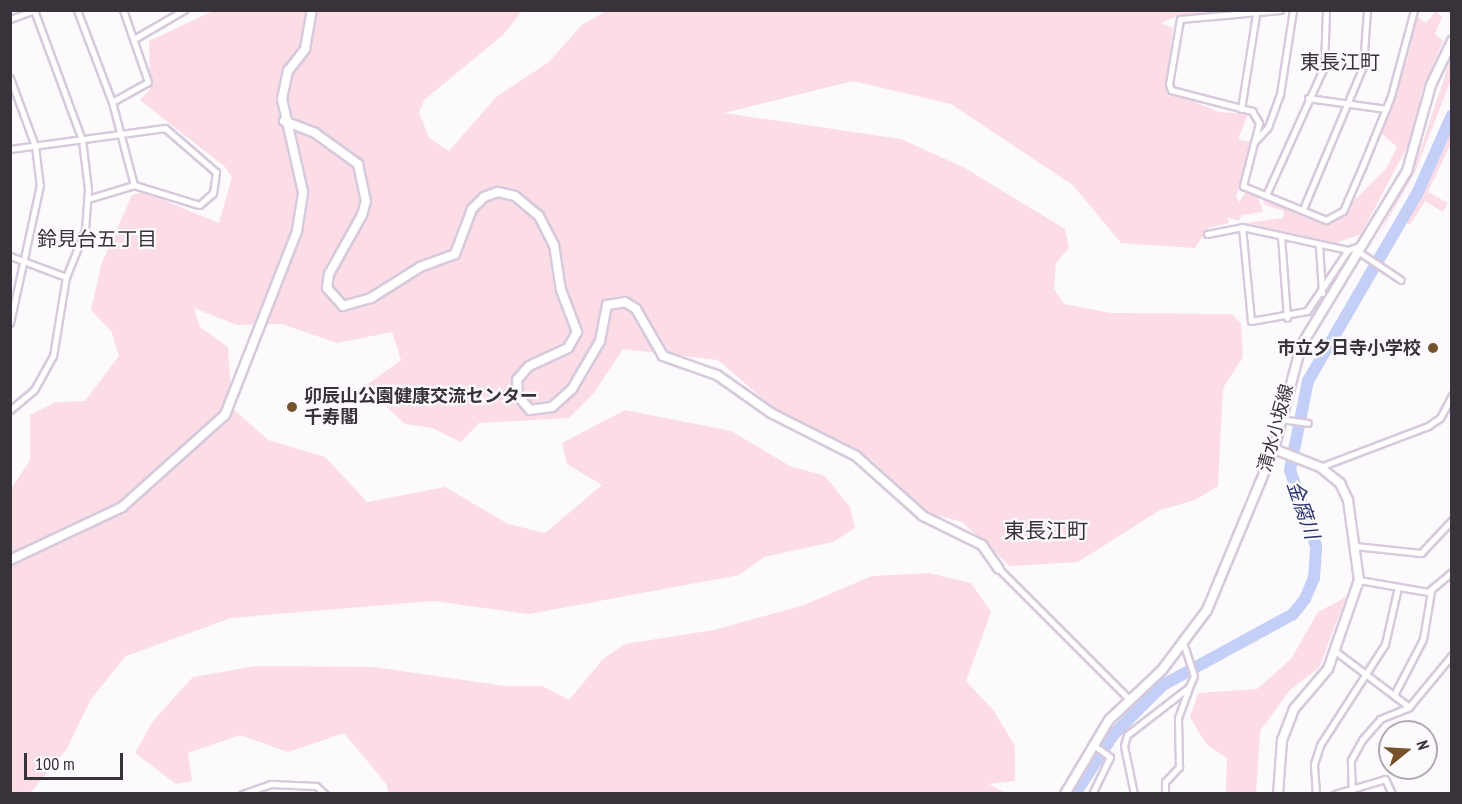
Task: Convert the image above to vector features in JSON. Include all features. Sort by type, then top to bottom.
[{"type":"street","points":[[77,10],[112,102],[134,185]]},
{"type":"street","points":[[112,102],[148,82],[123,10]]},
{"type":"street","points":[[134,39],[184,10]]},
{"type":"street","points":[[10,560],[122,507],[225,415],[297,231],[303,192],[284,121],[288,70],[305,49],[312,10]]},
{"type":"street","points":[[1280,10],[1180,20],[1174,36],[1171,90],[1241,109],[1258,118],[1256,140],[1242,184],[1326,220],[1343,211],[1386,109],[1414,10]]},
{"type":"street","points":[[1256,140],[1268,127],[1280,94],[1293,10]]},
{"type":"street","points":[[1267,193],[1324,66],[1326,10]]},
{"type":"street","points":[[1303,209],[1363,66],[1366,10]]},
{"type":"street","points":[[10,19],[34,11],[82,140],[88,199],[85,230],[66,277],[53,356],[34,390],[10,410]]},
{"type":"street","points":[[1241,109],[1256,14]]},
{"type":"street","name":"清水小坂線","points":[[1065,794],[1092,745],[1128,698],[1184,645],[1207,610],[1278,450],[1301,346],[1407,171],[1431,85],[1452,41]]},
{"type":"street","points":[[10,78],[35,146],[39,205],[10,323]]},
{"type":"street","points":[[1308,98],[1386,109]]},
{"type":"street","points":[[284,121],[315,133],[358,164],[366,201],[362,215],[329,274],[327,288],[343,306],[371,298],[420,267],[455,254],[472,208],[484,197],[498,192],[515,196],[539,216],[554,245],[561,290],[577,332],[568,348],[529,366],[517,381],[518,396],[530,410],[552,407],[572,389],[600,341],[607,305],[625,302],[636,309],[663,356],[717,375],[771,413],[856,456],[923,516],[982,545],[999,569],[1128,698]]},
{"type":"street","points":[[10,149],[165,129],[216,172],[213,193],[199,205],[134,185],[88,199]]},
{"type":"street","points":[[1242,227],[1251,321],[1287,318],[1307,311],[1322,293],[1348,250]]},
{"type":"street","points":[[1208,234],[1242,227],[1319,246],[1348,250],[1361,248],[1401,280]]},
{"type":"street","points":[[1281,236],[1287,318]]},
{"type":"street","points":[[1319,246],[1322,293]]},
{"type":"street","points":[[10,256],[66,277]]},
{"type":"street","points":[[1320,467],[1428,426],[1440,417],[1452,395]]},
{"type":"street","points":[[1283,420],[1308,423]]},
{"type":"street","points":[[1278,450],[1320,467],[1340,483],[1348,500],[1359,580],[1328,669],[1294,709],[1281,740],[1278,794]]},
{"type":"street","points":[[1355,546],[1421,553],[1452,520]]},
{"type":"street","points":[[1394,695],[1423,639],[1431,591],[1452,572]]},
{"type":"street","points":[[1359,580],[1431,591]]},
{"type":"street","points":[[1316,794],[1314,764],[1320,745],[1389,634],[1398,587]]},
{"type":"street","points":[[1165,794],[1165,782],[1179,767],[1178,718],[1191,684],[1191,661],[1184,645]]},
{"type":"street","points":[[1335,651],[1409,707]]},
{"type":"street","points":[[1352,791],[1351,760],[1362,740],[1380,719],[1409,707],[1452,655]]},
{"type":"street","points":[[1134,794],[1124,746],[1127,735],[1191,684]]},
{"type":"street","points":[[1092,745],[1110,757],[1092,794]]},
{"type":"street","points":[[1335,794],[1352,791],[1385,779],[1392,794]]},
{"type":"street","points":[[242,794],[271,784],[316,786],[325,794]]},
{"type":"shaded area","points":[[213,11],[522,11],[503,35],[424,100],[419,112],[429,138],[449,151],[496,97],[549,62],[582,25],[606,11],[1251,11],[1177,16],[1161,23],[1173,28],[1166,90],[1219,112],[1248,114],[1238,140],[1253,142],[1236,197],[1239,202],[1245,193],[1257,193],[1263,212],[1242,215],[1239,221],[1227,217],[1229,223],[1208,228],[1195,248],[1121,243],[1073,185],[951,104],[853,81],[724,113],[901,139],[963,167],[1065,229],[1069,248],[1056,263],[1054,289],[1064,304],[1111,313],[1232,314],[1241,324],[1243,357],[1223,388],[1218,486],[1195,500],[1160,510],[1078,562],[1010,566],[962,522],[924,512],[872,460],[780,414],[718,360],[623,349],[594,393],[569,418],[479,423],[461,442],[432,428],[405,424],[365,386],[401,360],[392,332],[337,343],[282,324],[237,325],[194,308],[200,327],[228,347],[232,408],[268,440],[325,457],[367,502],[445,487],[508,524],[545,533],[602,485],[567,464],[562,443],[625,410],[731,431],[790,466],[825,476],[850,507],[855,528],[833,542],[764,557],[739,575],[529,614],[434,601],[231,618],[126,656],[91,699],[66,750],[30,793],[11,794],[11,489],[30,460],[30,415],[56,402],[85,401],[119,356],[111,331],[91,310],[102,262],[132,195],[144,192],[219,223],[232,177],[225,167],[140,100],[150,89],[149,41]]},
{"type":"shaded area","points":[[1436,11],[1442,17],[1435,34],[1443,41],[1421,94],[1413,136],[1361,234],[1336,243],[1246,223],[1283,218],[1284,211],[1263,204],[1265,196],[1323,222],[1335,219],[1386,169],[1397,147],[1380,132],[1409,53],[1413,25],[1417,16],[1426,23]]},
{"type":"shaded area","points":[[1451,57],[1451,80],[1415,172],[1374,244],[1417,160]]},
{"type":"shaded area","points":[[1451,127],[1451,143],[1428,192],[1448,203],[1443,212],[1425,201],[1410,225],[1406,223]]},
{"type":"shaded area","points":[[929,573],[971,583],[991,612],[966,681],[994,711],[1015,746],[1015,781],[989,784],[1006,793],[388,793],[387,785],[344,733],[288,752],[240,735],[188,753],[192,781],[176,784],[135,753],[153,721],[193,677],[256,666],[374,667],[505,686],[542,686],[569,700],[603,659],[625,644],[714,630],[804,605],[872,576]]},
{"type":"shaded area","points":[[1346,597],[1319,668],[1290,690],[1260,731],[1256,793],[1226,793],[1227,758],[1206,744],[1190,717],[1198,693],[1257,689],[1291,659],[1318,612]]},
{"type":"waterway","name":"金腐川","points":[[1075,794],[1113,735],[1163,685],[1293,614],[1305,599],[1314,578],[1316,546],[1290,470],[1308,381],[1417,194],[1452,115]]},
{"type":"place","name":"市立夕日寺小学校","points":[[1433,348]]},
{"type":"place","name":"卯辰山公園健康交流センター 千寿閣","points":[[292,407]]},
{"type":"district","name":"東長江町","points":[[1340,62]]},
{"type":"district","name":"鈴見台五丁目","points":[[97,239]]},
{"type":"district","name":"東長江町","points":[[1046,531]]}]
